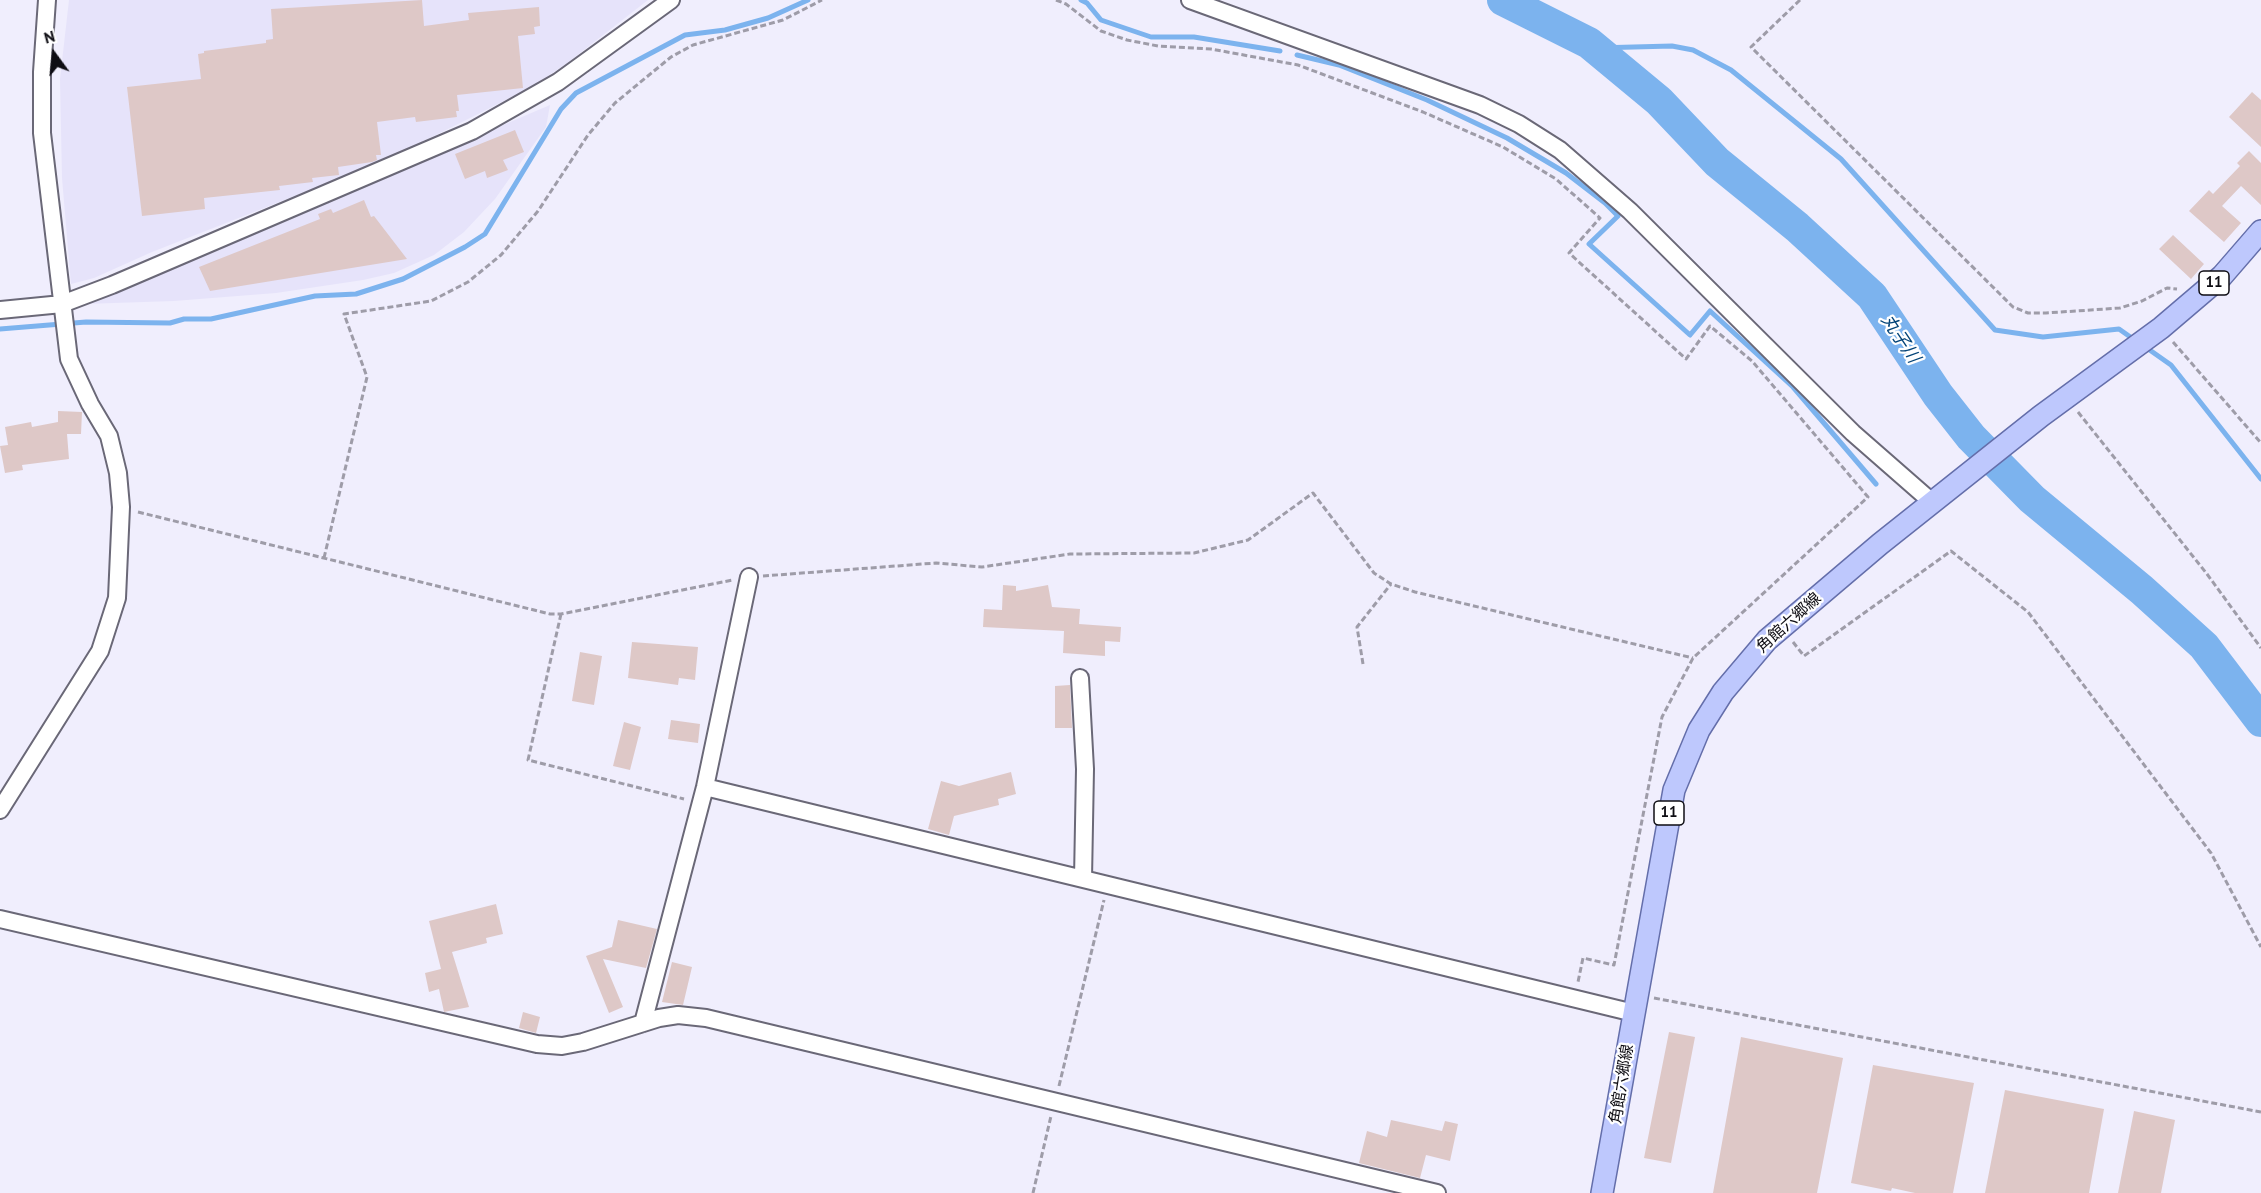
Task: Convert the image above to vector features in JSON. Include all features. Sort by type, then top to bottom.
[{"type":"main road","name":"角館六郷線","points":[[1602,1193],[1674,790],[1699,730],[1723,692],[1745,663],[1782,627],[1880,544],[2041,416],[2156,332],[2222,276],[2261,231]]},
{"type":"street","points":[[0,810],[100,651],[117,598],[121,507],[118,473],[109,436],[90,404],[69,359],[62,308],[42,133],[42,72],[47,0]]},
{"type":"street","points":[[0,310],[62,308],[471,131],[558,82],[671,0]]},
{"type":"street","points":[[1190,0],[1480,105],[1519,124],[1560,150],[1630,210],[1853,433],[1933,503]]},
{"type":"street","points":[[643,1023],[703,795],[749,577]]},
{"type":"street","points":[[1080,678],[1085,769],[1083,879]]},
{"type":"street","points":[[703,795],[1083,879],[1575,998],[1635,1004]]},
{"type":"street","points":[[0,919],[537,1044],[562,1046],[583,1042],[643,1023],[678,1015],[706,1018],[1437,1193]]},
{"type":"path","points":[[324,558],[367,377],[344,314],[431,301],[468,282],[501,255],[538,211],[588,135],[615,103],[671,57],[693,45],[783,20],[822,0]]},
{"type":"path","points":[[1056,0],[1066,4],[1101,31],[1127,40],[1158,46],[1211,49],[1298,65],[1423,112],[1503,147],[1556,178],[1600,218],[1569,253],[1686,359],[1710,326],[1752,361],[1869,497],[1693,658],[1662,717],[1614,965],[1583,958],[1575,998]]},
{"type":"path","points":[[1800,0],[1751,47],[2013,307],[2028,313],[2046,314],[2120,308],[2142,302],[2166,288],[2174,288],[2192,302]]},
{"type":"path","points":[[2156,332],[2261,443]]},
{"type":"path","points":[[2066,398],[2207,574],[2261,648]]},
{"type":"path","points":[[121,507],[550,614],[561,614],[749,577],[936,563],[982,567],[1070,554],[1194,553],[1248,540],[1314,493],[1374,573],[1391,584],[1414,592],[1693,658]]},
{"type":"path","points":[[1782,627],[1804,656],[1951,551],[2028,612],[2211,853],[2261,947]]},
{"type":"path","points":[[1363,664],[1356,627],[1391,584]]},
{"type":"path","points":[[561,614],[528,760],[703,795]]},
{"type":"path","points":[[1033,1193],[1108,885]]},
{"type":"path","points":[[1635,1004],[2261,1112]]},
{"type":"shaded area","points":[[69,0],[648,0],[566,64],[530,88],[432,137],[356,172],[152,252],[94,278],[71,284],[62,178],[60,79]]},
{"type":"shaded area","points":[[550,105],[546,127],[495,199],[464,232],[434,255],[394,273],[276,293],[174,301],[84,304]]},
{"type":"building","points":[[422,0],[424,26],[469,20],[468,13],[539,7],[540,26],[534,27],[535,34],[518,36],[523,88],[457,95],[459,111],[456,111],[457,117],[416,122],[415,117],[377,122],[381,155],[376,155],[377,160],[372,162],[338,167],[339,175],[312,178],[313,182],[279,186],[280,190],[204,198],[205,209],[142,216],[127,87],[201,79],[198,54],[204,51],[266,43],[266,40],[273,39],[271,9]]},
{"type":"building","points":[[2252,92],[2261,100],[2261,147],[2229,117]]},
{"type":"building","points":[[515,130],[524,152],[503,160],[508,170],[487,178],[485,171],[465,179],[455,154]]},
{"type":"building","points":[[2249,151],[2261,163],[2261,205],[2241,186],[2222,206],[2241,223],[2224,242],[2189,211],[2209,190],[2213,194],[2240,166],[2237,163]]},
{"type":"building","points":[[364,200],[371,217],[374,216],[407,259],[210,291],[199,267],[320,219],[318,214],[331,209],[333,213]]},
{"type":"building","points":[[2173,235],[2204,264],[2191,279],[2159,249]]},
{"type":"building","points":[[58,411],[82,412],[81,434],[67,434],[69,459],[22,465],[23,470],[5,473],[0,446],[8,445],[5,427],[31,422],[32,427],[58,422]]},
{"type":"building","points":[[1003,585],[1016,586],[1016,591],[1048,585],[1052,607],[1080,609],[1079,624],[1121,627],[1120,642],[1105,641],[1105,656],[1063,653],[1064,631],[983,627],[984,609],[1002,610]]},
{"type":"building","points":[[632,642],[698,647],[695,680],[679,678],[678,685],[628,678]]},
{"type":"building","points":[[580,652],[602,656],[594,705],[572,701]]},
{"type":"building","points":[[1070,685],[1072,728],[1055,728],[1055,686]]},
{"type":"building","points":[[671,720],[700,724],[698,743],[668,739]]},
{"type":"building","points":[[624,722],[641,727],[630,770],[613,766]]},
{"type":"building","points":[[1011,772],[1016,794],[998,799],[999,805],[954,816],[949,835],[928,829],[941,781],[959,786]]},
{"type":"building","points":[[496,904],[503,934],[486,938],[487,943],[452,952],[469,1007],[444,1012],[439,989],[429,992],[425,973],[441,969],[429,921]]},
{"type":"building","points":[[618,920],[657,929],[646,968],[603,959],[623,1007],[609,1013],[586,956],[612,947]]},
{"type":"building","points":[[672,962],[692,967],[683,1005],[662,1002]]},
{"type":"building","points":[[523,1012],[540,1017],[536,1033],[519,1028]]},
{"type":"building","points":[[1669,1032],[1695,1037],[1671,1163],[1644,1158]]},
{"type":"building","points":[[1741,1037],[1843,1058],[1817,1193],[1713,1193]]},
{"type":"building","points":[[1873,1065],[1974,1083],[1953,1193],[1915,1193],[1892,1188],[1891,1191],[1851,1183]]},
{"type":"building","points":[[2005,1090],[2104,1109],[2089,1193],[1985,1193]]},
{"type":"building","points":[[2134,1111],[2175,1120],[2161,1193],[2118,1193]]},
{"type":"building","points":[[1391,1120],[1442,1131],[1445,1121],[1458,1124],[1450,1161],[1426,1155],[1420,1178],[1359,1163],[1367,1131],[1387,1137]]},
{"type":"waterway","points":[[0,329],[86,322],[170,323],[184,319],[211,319],[315,296],[356,294],[403,279],[485,234],[561,109],[576,93],[685,35],[725,30],[768,18],[808,0]]},
{"type":"waterway","points":[[1081,0],[1087,3],[1101,20],[1151,37],[1194,37],[1280,51]]},
{"type":"waterway","name":"丸子川","points":[[1503,0],[1589,43],[1659,101],[1717,162],[1797,227],[1872,296],[1938,395],[1971,437],[2032,499],[2142,590],[2204,646],[2261,721]]},
{"type":"waterway","points":[[1595,48],[1672,46],[1693,50],[1731,70],[1841,159],[1995,330],[2043,337],[2119,329],[2136,341]]},
{"type":"waterway","points":[[1297,55],[1339,65],[1427,100],[1507,138],[1566,173],[1618,216],[1589,244],[1690,335],[1710,311],[1793,387],[1876,484]]},
{"type":"waterway","points":[[2144,346],[2171,365],[2261,479]]}]
